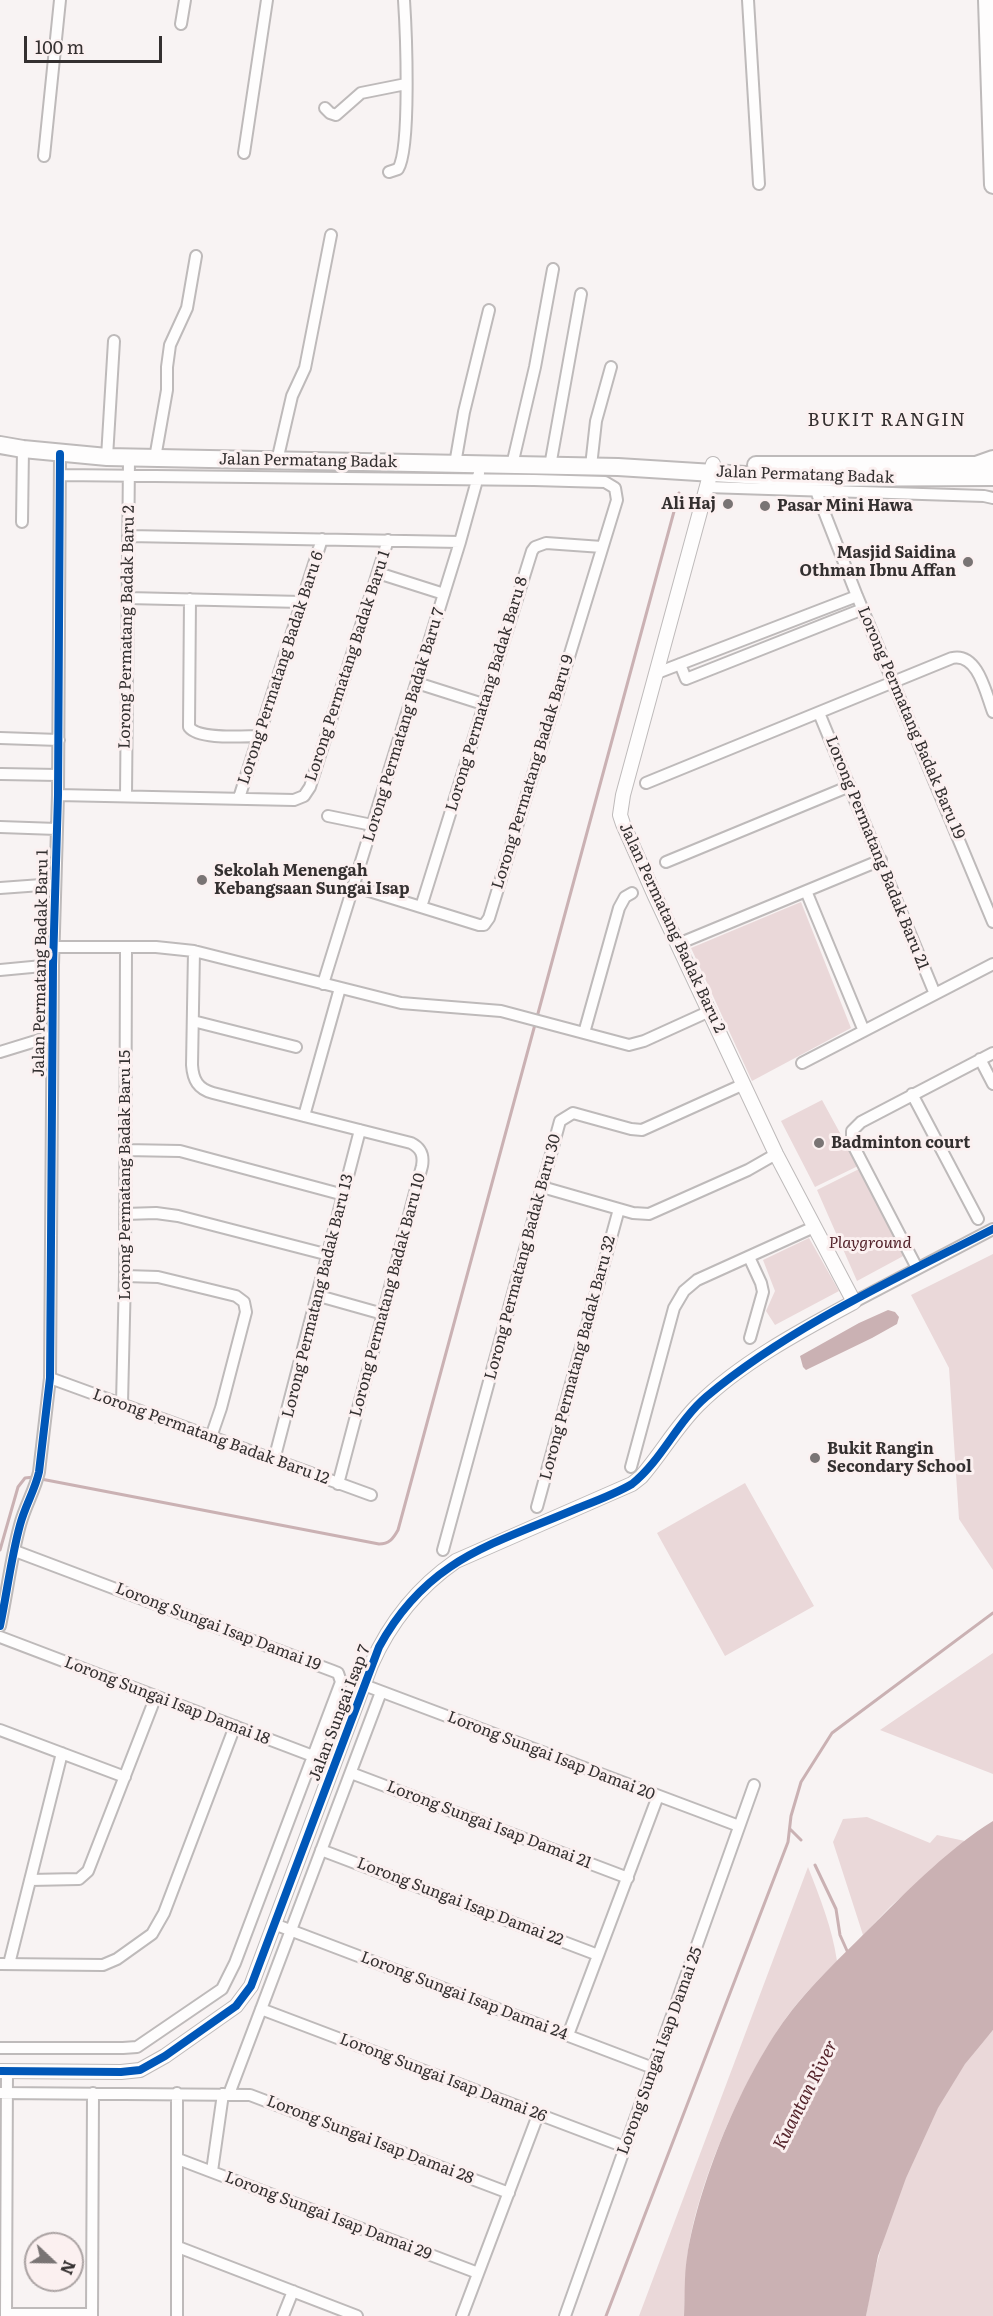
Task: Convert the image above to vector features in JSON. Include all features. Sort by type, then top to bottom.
[{"type":"main road","points":[[987,0],[993,184]]},
{"type":"main road","name":"Jalan Permatang Badak","points":[[0,445],[60,453],[129,458],[455,464],[480,472],[513,465],[618,466],[710,475],[793,478],[993,477]]},
{"type":"main road","name":"Jalan Permatang Badak","points":[[710,475],[985,465],[993,459]]},
{"type":"street","points":[[44,156],[60,0]]},
{"type":"street","points":[[181,24],[186,0]]},
{"type":"street","points":[[244,153],[267,0]]},
{"type":"street","points":[[389,172],[398,169],[403,157],[406,84],[404,0]]},
{"type":"street","points":[[748,0],[759,184]]},
{"type":"street","points":[[325,108],[336,115],[361,93],[406,84]]},
{"type":"street","points":[[277,461],[292,396],[305,368],[331,236]]},
{"type":"street","points":[[155,458],[166,400],[170,345],[187,308],[196,256]]},
{"type":"street","points":[[513,465],[535,367],[553,270]]},
{"type":"street","points":[[550,466],[581,294]]},
{"type":"street","points":[[455,464],[464,412],[489,310]]},
{"type":"street","points":[[106,457],[114,341]]},
{"type":"street","points":[[591,466],[596,421],[611,367]]},
{"type":"street","points":[[22,522],[23,449]]},
{"type":"street","name":"Jalan Permatang Badak Baru 1","points":[[0,1626],[25,1508],[36,1485],[39,1472],[50,1378],[52,965],[58,795],[60,453]]},
{"type":"street","name":"Lorong Permatang Badak Baru 2","points":[[126,796],[129,458]]},
{"type":"street","points":[[60,475],[129,477],[480,472]]},
{"type":"street","name":"Lorong Permatang Badak Baru 9","points":[[353,886],[479,925],[484,925],[489,918],[617,500],[615,488],[605,482],[480,472]]},
{"type":"street","name":"Lorong Permatang Badak Baru 7","points":[[323,984],[480,472]]},
{"type":"street","points":[[710,475],[816,491],[993,498]]},
{"type":"street","name":"Jalan Permatang Badak Baru 2","points":[[710,475],[623,795],[620,815],[776,1154],[854,1302]]},
{"type":"street","name":"Lorong Permatang Badak Baru 19","points":[[816,491],[857,596],[993,922]]},
{"type":"street","points":[[128,536],[460,542]]},
{"type":"street","name":"Lorong Permatang Badak Baru 6","points":[[239,798],[322,539]]},
{"type":"street","name":"Lorong Permatang Badak Baru 1","points":[[58,795],[294,800],[304,796],[388,540]]},
{"type":"street","name":"Lorong Permatang Badak Baru 8","points":[[421,907],[529,558],[535,547],[546,543],[602,547]]},
{"type":"street","points":[[378,573],[444,594]]},
{"type":"street","points":[[657,673],[857,596]]},
{"type":"street","points":[[127,598],[302,602]]},
{"type":"street","points":[[190,599],[189,727],[193,732],[202,735],[259,736]]},
{"type":"street","points":[[680,664],[686,679],[863,609]]},
{"type":"street","points":[[646,783],[952,658],[964,658],[975,669],[993,712]]},
{"type":"street","points":[[417,683],[483,704]]},
{"type":"street","name":"Lorong Permatang Badak Baru 21","points":[[819,712],[935,994]]},
{"type":"street","points":[[0,738],[58,740]]},
{"type":"street","points":[[1,774],[58,775]]},
{"type":"street","points":[[666,862],[850,786]]},
{"type":"street","points":[[328,816],[372,825]]},
{"type":"street","points":[[0,826],[57,829]]},
{"type":"street","points":[[678,944],[880,860]]},
{"type":"street","points":[[0,888],[55,884]]},
{"type":"street","points":[[806,891],[864,1031]]},
{"type":"street","points":[[584,1033],[619,908],[625,897],[632,893]]},
{"type":"street","points":[[53,947],[126,947],[194,951],[402,1003],[501,1011],[622,1044],[637,1044],[710,1011]]},
{"type":"street","name":"Lorong Permatang Badak Baru 15","points":[[122,1403],[125,1276],[126,947]]},
{"type":"street","name":"Lorong Permatang Badak Baru 10","points":[[194,951],[193,1073],[194,1079],[201,1088],[207,1092],[411,1143],[422,1154],[422,1166],[338,1484]]},
{"type":"street","points":[[802,1063],[993,964]]},
{"type":"street","points":[[0,970],[52,965]]},
{"type":"street","points":[[304,1116],[340,988]]},
{"type":"street","points":[[193,1021],[296,1047]]},
{"type":"street","points":[[0,1052],[52,1036]]},
{"type":"street","points":[[917,1268],[852,1143],[852,1131],[861,1122],[993,1053]]},
{"type":"street","points":[[980,1059],[993,1084]]},
{"type":"street","name":"Lorong Permatang Badak Baru 30","points":[[442,1550],[560,1121],[573,1113],[642,1130],[744,1084]]},
{"type":"street","points":[[912,1094],[978,1219]]},
{"type":"street","name":"Lorong Permatang Badak Baru 13","points":[[274,1460],[345,1195],[360,1130]]},
{"type":"street","points":[[125,1150],[180,1151],[345,1195]]},
{"type":"street","points":[[542,1187],[641,1215],[656,1212],[748,1170],[776,1154]]},
{"type":"street","name":"Lorong Permatang Badak Baru 32","points":[[537,1507],[619,1209]]},
{"type":"street","points":[[125,1214],[156,1213],[178,1216],[329,1255]]},
{"type":"street","points":[[631,1467],[678,1298],[684,1290],[698,1280],[814,1227]]},
{"type":"street","points":[[854,1302],[993,1229]]},
{"type":"street","points":[[749,1257],[763,1292],[750,1338]]},
{"type":"street","points":[[125,1276],[158,1277],[236,1296],[244,1302],[246,1312],[221,1408],[210,1437]]},
{"type":"street","points":[[318,1296],[383,1314]]},
{"type":"street","name":"Jalan Sungai Isap 7","points":[[3,2071],[121,2072],[148,2067],[242,2000],[251,1986],[379,1647],[393,1623],[420,1589],[444,1570],[472,1553],[632,1484],[641,1477],[688,1416],[707,1397],[783,1342],[854,1302]]},
{"type":"street","name":"Lorong Permatang Badak Baru 12","points":[[50,1378],[371,1495]]},
{"type":"street","name":"Lorong Sungai Isap Damai 19","points":[[15,1551],[338,1673],[341,1682],[313,1756]]},
{"type":"street","name":"Lorong Sungai Isap Damai 18","points":[[0,1637],[334,1764]]},
{"type":"street","name":"Lorong Sungai Isap Damai 20","points":[[363,1685],[739,1827]]},
{"type":"street","points":[[212,2171],[226,2094],[261,2009],[381,1692]]},
{"type":"street","points":[[30,1880],[72,1879],[84,1875],[92,1865],[156,1696]]},
{"type":"street","points":[[62,1753],[30,1880],[4,1964],[103,1965],[117,1959],[152,1934],[164,1913],[235,1726]]},
{"type":"street","points":[[0,1730],[125,1777]]},
{"type":"street","points":[[0,2048],[137,2047],[222,1989],[235,1963],[313,1756]]},
{"type":"street","name":"Lorong Sungai Isap Damai 21","points":[[351,1773],[628,1878]]},
{"type":"street","name":"Lorong Sungai Isap Damai 25","points":[[565,2316],[754,1785]]},
{"type":"street","points":[[568,2035],[658,1796]]},
{"type":"street","name":"Lorong Sungai Isap Damai 22","points":[[321,1850],[598,1955]]},
{"type":"street","name":"Lorong Sungai Isap Damai 24","points":[[274,1924],[653,2068]]},
{"type":"street","name":"Lorong Sungai Isap Damai 26","points":[[261,2009],[625,2147]]},
{"type":"street","points":[[3,2071],[3,2262],[6,2315],[92,2315],[93,2093]]},
{"type":"street","name":"Lorong Sungai Isap Damai 28","points":[[3,2093],[177,2093],[258,2097],[509,2193]]},
{"type":"street","points":[[177,2093],[177,2316]]},
{"type":"street","points":[[462,2316],[538,2115]]},
{"type":"street","name":"Lorong Sungai Isap Damai 29","points":[[178,2159],[478,2273]]},
{"type":"street","points":[[178,2247],[357,2316]]},
{"type":"street","points":[[283,2316],[293,2291]]},
{"type":"green space","points":[[801,902],[851,1028],[752,1081],[691,948]]},
{"type":"green space","name":"Badminton court","points":[[822,1100],[858,1166],[815,1187],[781,1121]]},
{"type":"green space","name":"Playground","points":[[859,1169],[907,1254],[857,1281],[817,1190]]},
{"type":"green space","name":"Playground","points":[[809,1238],[839,1291],[775,1325],[766,1311],[775,1291],[763,1260]]},
{"type":"green space","points":[[993,1254],[993,1570],[959,1519],[949,1368],[911,1295]]},
{"type":"green space","points":[[745,1483],[814,1606],[725,1656],[657,1533]]},
{"type":"green space","points":[[993,1653],[993,1774],[880,1730]]},
{"type":"green space","points":[[867,1817],[930,1843],[937,1835],[965,1841],[891,1906],[863,1935],[833,1842],[843,1819]]},
{"type":"green space","points":[[808,1867],[829,1924],[837,1961],[801,1999],[778,2030],[760,2059],[726,2127],[700,2198],[692,2231],[686,2268],[684,2316],[639,2316]]},
{"type":"green space","points":[[993,2030],[993,2316],[866,2316],[880,2251],[915,2153],[946,2093],[967,2061]]},
{"type":"water","points":[[888,1310],[895,1312],[899,1317],[897,1324],[806,1370],[803,1367],[800,1356],[859,1323]]},
{"type":"water","name":"Kuantan River","points":[[993,1821],[993,2030],[965,2064],[938,2108],[906,2178],[878,2256],[866,2316],[684,2316],[687,2257],[702,2193],[743,2090],[778,2029],[835,1962],[903,1895],[947,1855]]},
{"type":"waterway","points":[[41,1479],[379,1544],[388,1542],[398,1530],[679,493]]},
{"type":"waterway","points":[[0,1550],[18,1487],[25,1478],[34,1477]]},
{"type":"waterway","points":[[606,2316],[788,1842],[791,1816],[801,1782],[832,1733],[993,1613]]},
{"type":"waterway","points":[[790,1829],[801,1840]]},
{"type":"waterway","points":[[815,1865],[836,1909],[840,1935],[848,1953]]},
{"type":"cycle path","points":[[0,1626],[17,1537],[39,1472],[50,1378],[60,454]]},
{"type":"cycle path","points":[[0,2071],[121,2072],[140,2070],[165,2056],[236,2006],[251,1986],[379,1647],[398,1617],[418,1593],[440,1574],[489,1545],[632,1484],[652,1464],[696,1407],[739,1371],[845,1305],[993,1229]]},
{"type":"place","name":"Ali Haj","points":[[728,504]]},
{"type":"place","name":"Pasar Mini Hawa","points":[[765,506]]},
{"type":"place","name":"Masjid Saidina Othman Ibnu Affan","points":[[968,562]]},
{"type":"place","name":"Sekolah Menengah Kebangsaan Sungai Isap","points":[[202,880]]},
{"type":"place","name":"Badminton court","points":[[819,1143]]},
{"type":"place","name":"Bukit Rangin Secondary School","points":[[815,1458]]},
{"type":"district","name":"BUKIT RANGIN","points":[[887,421]]}]
